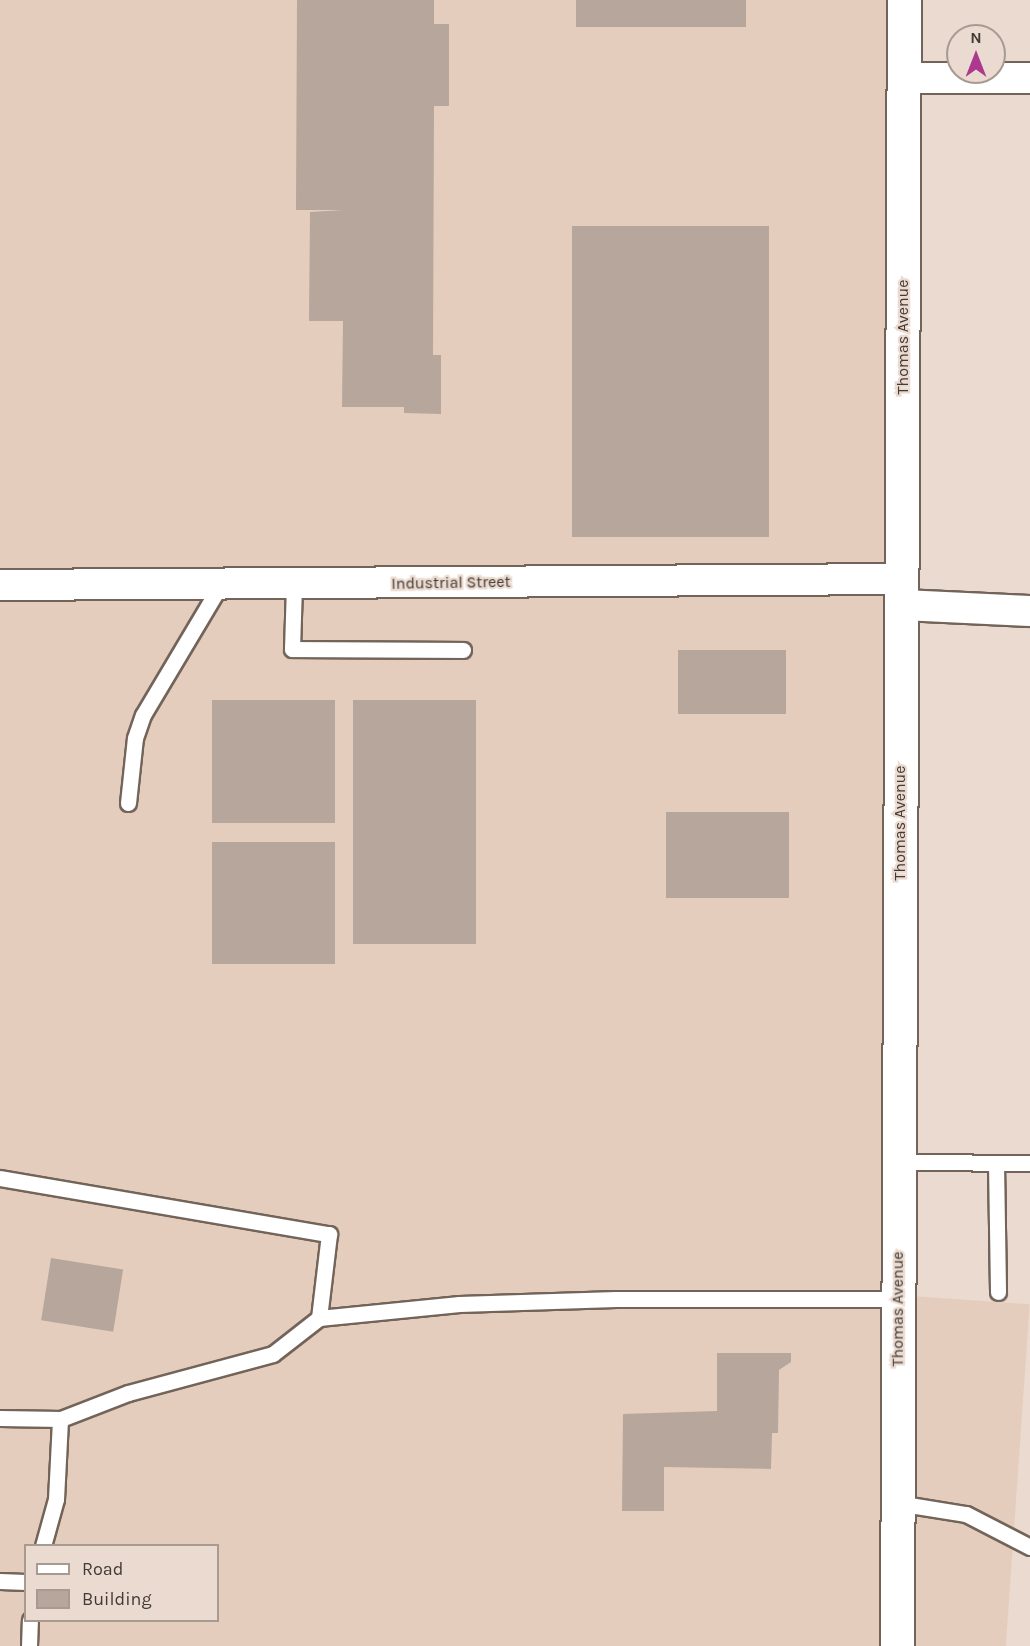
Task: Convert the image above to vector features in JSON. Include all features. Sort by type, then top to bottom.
[{"type":"street","name":"Thomas Avenue","points":[[897,1646],[904,0]]},
{"type":"street","points":[[904,78],[1030,78]]},
{"type":"street","name":"Industrial Street","points":[[0,585],[294,585],[902,592],[1030,610]]},
{"type":"lane","points":[[294,585],[292,649],[463,650]]},
{"type":"lane","points":[[128,803],[135,738],[144,715],[220,586]]},
{"type":"lane","points":[[899,1162],[1030,1163]]},
{"type":"lane","points":[[996,1163],[998,1292]]},
{"type":"lane","points":[[0,1178],[329,1234],[320,1318]]},
{"type":"lane","points":[[0,1418],[60,1419],[128,1394],[273,1354],[320,1318],[459,1304],[627,1299],[898,1299]]},
{"type":"lane","points":[[43,1544],[56,1499],[60,1419]]},
{"type":"lane","points":[[897,1503],[966,1514],[1030,1547]]},
{"type":"lane","points":[[0,1581],[24,1582]]},
{"type":"lane","points":[[29,1646],[30,1622]]},
{"type":"shaded area","points":[[0,0],[891,0],[883,1646],[0,1646]]},
{"type":"shaded area","points":[[912,1296],[1030,1304],[1006,1646],[888,1645]]},
{"type":"building","points":[[297,0],[434,0],[434,24],[449,24],[449,106],[434,106],[433,355],[441,355],[441,414],[404,413],[404,407],[342,407],[343,321],[309,321],[310,212],[344,210],[296,210]]},
{"type":"building","points":[[576,0],[746,0],[746,27],[576,27]]},
{"type":"building","points":[[572,226],[769,226],[769,537],[572,537]]},
{"type":"building","points":[[678,650],[786,650],[786,714],[678,714]]},
{"type":"building","points":[[212,700],[335,700],[335,823],[212,823]]},
{"type":"building","points":[[353,700],[476,700],[476,944],[353,944]]},
{"type":"building","points":[[666,812],[789,812],[789,898],[666,898]]},
{"type":"building","points":[[212,842],[335,842],[335,964],[212,964]]},
{"type":"building","points":[[51,1258],[123,1269],[113,1332],[41,1320]]},
{"type":"building","points":[[717,1353],[791,1353],[791,1362],[779,1370],[778,1433],[772,1433],[771,1469],[664,1467],[664,1511],[622,1511],[623,1414],[717,1411]]}]
